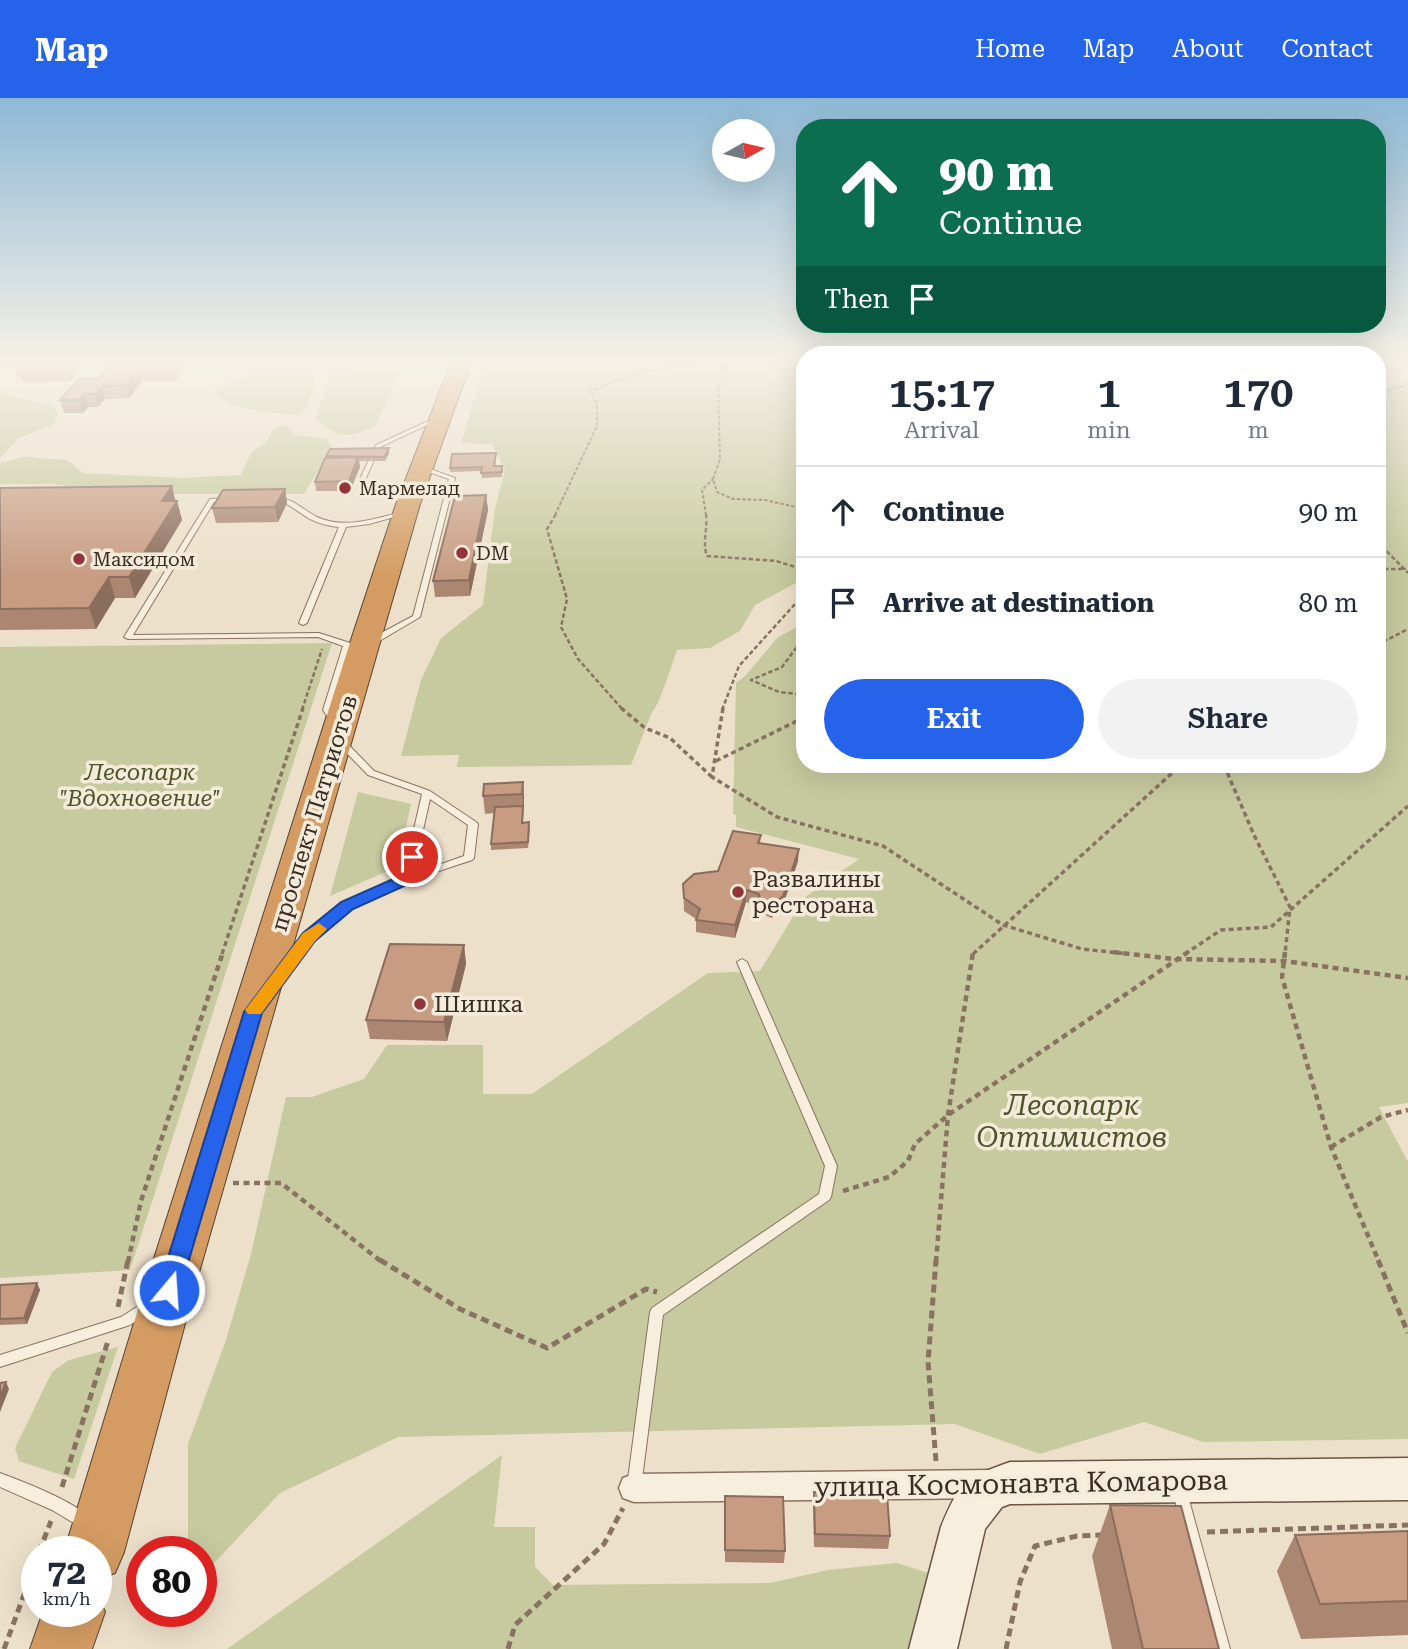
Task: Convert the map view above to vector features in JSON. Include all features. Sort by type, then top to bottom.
[{"type":"highway","name":"проспект Патриотов","points":[[84,1530],[169,1290],[364,646],[434,432]]},
{"type":"highway","points":[[61,1649],[69,1627]]},
{"type":"street","name":"улица Космонавта Комарова","points":[[634,1488],[1408,1479]]},
{"type":"street","points":[[933,1649],[963,1527],[973,1506],[987,1491],[1010,1483]]},
{"type":"lane","points":[[407,432],[378,446],[362,481],[407,509]]},
{"type":"lane","points":[[364,646],[416,617],[452,478],[421,468]]},
{"type":"lane","points":[[262,499],[288,499],[315,519],[343,526],[407,509]]},
{"type":"lane","points":[[237,500],[212,500],[128,637],[324,636],[347,645],[327,710],[339,734],[372,773],[427,793],[473,824],[469,858],[407,878],[347,905],[309,937],[253,1012]]},
{"type":"lane","points":[[303,623],[343,526]]},
{"type":"lane","points":[[407,878],[427,793]]},
{"type":"lane","points":[[634,1488],[657,1312],[825,1197],[831,1166],[742,962]]},
{"type":"lane","points":[[0,1361],[113,1325],[140,1312],[169,1290]]},
{"type":"lane","points":[[0,1480],[84,1530]]},
{"type":"lane","points":[[1177,1482],[1222,1649]]},
{"type":"lane","points":[[939,1485],[955,1501],[963,1527]]},
{"type":"path","points":[[594,432],[566,497],[547,529],[567,599],[561,627],[578,659],[616,704],[645,728],[670,738],[712,777],[777,817],[883,846],[1003,925],[1082,949],[1174,959],[1284,961],[1408,978]]},
{"type":"path","points":[[719,432],[720,459],[713,479],[702,489],[708,526],[704,548],[707,556],[776,561],[796,567]]},
{"type":"path","points":[[713,479],[717,492],[733,499],[765,500],[796,507]]},
{"type":"path","points":[[1386,550],[1407,570]]},
{"type":"path","points":[[1386,569],[1407,570]]},
{"type":"path","points":[[712,777],[721,713],[739,666],[796,603]]},
{"type":"path","points":[[1386,640],[1408,629]]},
{"type":"path","points":[[84,1530],[113,1325],[142,1201],[324,636]]},
{"type":"path","points":[[796,642],[791,657],[777,671],[751,680],[779,692],[796,694]]},
{"type":"path","points":[[715,762],[796,722]]},
{"type":"path","points":[[939,1485],[928,1362],[948,1115],[973,951],[1172,773]]},
{"type":"path","points":[[1227,773],[1254,835],[1290,907],[1282,976],[1331,1147],[1408,1333]]},
{"type":"path","points":[[825,1197],[889,1177],[908,1161],[915,1144],[948,1115],[1174,959],[1221,930],[1272,927],[1290,907],[1408,806]]},
{"type":"path","points":[[1331,1147],[1381,1117],[1408,1110]]},
{"type":"path","points":[[203,1183],[281,1183],[390,1268],[460,1309],[547,1348],[646,1289],[678,1297]]},
{"type":"path","points":[[508,1649],[516,1626],[604,1544],[634,1488]]},
{"type":"path","points":[[5,1649],[21,1604]]},
{"type":"green space","points":[[0,432],[33,432],[19,438],[0,458]]},
{"type":"green space","points":[[272,432],[292,432],[327,439],[333,450],[324,455],[324,461],[304,494],[144,494],[50,484],[0,484],[0,463],[24,457],[67,460],[83,473],[182,478],[241,475],[251,453],[266,442]]},
{"type":"green space","points":[[336,432],[360,432],[351,435]]},
{"type":"green space","points":[[464,432],[796,432],[796,583],[755,605],[740,631],[710,648],[677,650],[631,765],[457,767],[459,755],[401,756],[421,680],[441,638],[483,605],[495,508],[505,470],[492,444],[461,443]]},
{"type":"green space","name":"Лесопарк Оптимистов","points":[[1386,432],[1408,432],[1408,1103],[1379,1107],[1408,1162],[1408,1439],[1203,1442],[1144,1422],[1040,1454],[955,1424],[398,1437],[280,1493],[217,1560],[217,1536],[188,1536],[188,1444],[226,1340],[251,1254],[286,1097],[312,1097],[364,1079],[387,1045],[483,1045],[483,1094],[532,1094],[708,973],[760,971],[805,897],[859,859],[736,827],[736,815],[733,814],[736,683],[778,637],[796,628],[796,773],[1386,773]]},
{"type":"green space","name":"Лесопарк \"Вдохновение\"","points":[[332,643],[130,1270],[0,1278],[0,647]]},
{"type":"green space","points":[[358,792],[411,804],[397,867],[330,896]]},
{"type":"green space","points":[[118,1347],[74,1479],[19,1461],[15,1448],[52,1372],[69,1360]]},
{"type":"green space","points":[[502,1455],[494,1527],[535,1527],[535,1567],[553,1585],[770,1583],[828,1570],[897,1563],[947,1579],[929,1649],[227,1649]]},
{"type":"building","points":[[389,448],[384,457],[326,456],[330,449]]},
{"type":"building","points":[[496,453],[494,466],[502,466],[502,472],[481,473],[482,467],[450,468],[452,454]]},
{"type":"building","points":[[358,457],[349,481],[315,482],[325,458]]},
{"type":"building","name":"Максидом","points":[[172,486],[162,501],[177,501],[129,577],[109,577],[89,608],[0,609],[0,488]]},
{"type":"building","points":[[285,489],[275,507],[212,508],[223,490]]},
{"type":"building","name":"DM","points":[[486,495],[469,580],[433,581],[455,496]]},
{"type":"building","points":[[523,782],[522,794],[483,796],[484,784]]},
{"type":"building","points":[[523,806],[522,823],[529,822],[528,842],[491,844],[495,807]]},
{"type":"building","name":"Развалины ресторана","points":[[733,831],[761,835],[758,843],[799,849],[783,896],[772,906],[760,900],[759,894],[747,890],[735,925],[696,920],[700,909],[684,898],[683,884],[694,874],[718,871]]},
{"type":"building","points":[[390,944],[464,945],[444,1022],[366,1020]]},
{"type":"building","points":[[37,1283],[24,1318],[0,1319],[0,1285]]},
{"type":"building","points":[[6,1382],[0,1397],[0,1383]]},
{"type":"building","points":[[814,1492],[887,1494],[890,1536],[815,1534]]},
{"type":"building","points":[[725,1496],[783,1497],[785,1551],[725,1550]]},
{"type":"building","points":[[1110,1505],[1181,1506],[1219,1649],[1143,1649]]},
{"type":"building","points":[[1408,1531],[1408,1601],[1320,1604],[1295,1535]]},
{"type":"slow traffic","points":[[254,1010],[309,937],[319,929]]},
{"type":"place","name":"Мармелад","points":[[345,488]]},
{"type":"place","name":"DM","points":[[462,553]]},
{"type":"place","name":"Максидом","points":[[79,559]]},
{"type":"place","name":"Развалины ресторана","points":[[738,892]]},
{"type":"place","name":"Шишка","points":[[420,1004]]},
{"type":"route","points":[[169,1290],[253,1012],[309,937],[347,905],[407,878],[412,857]]}]
